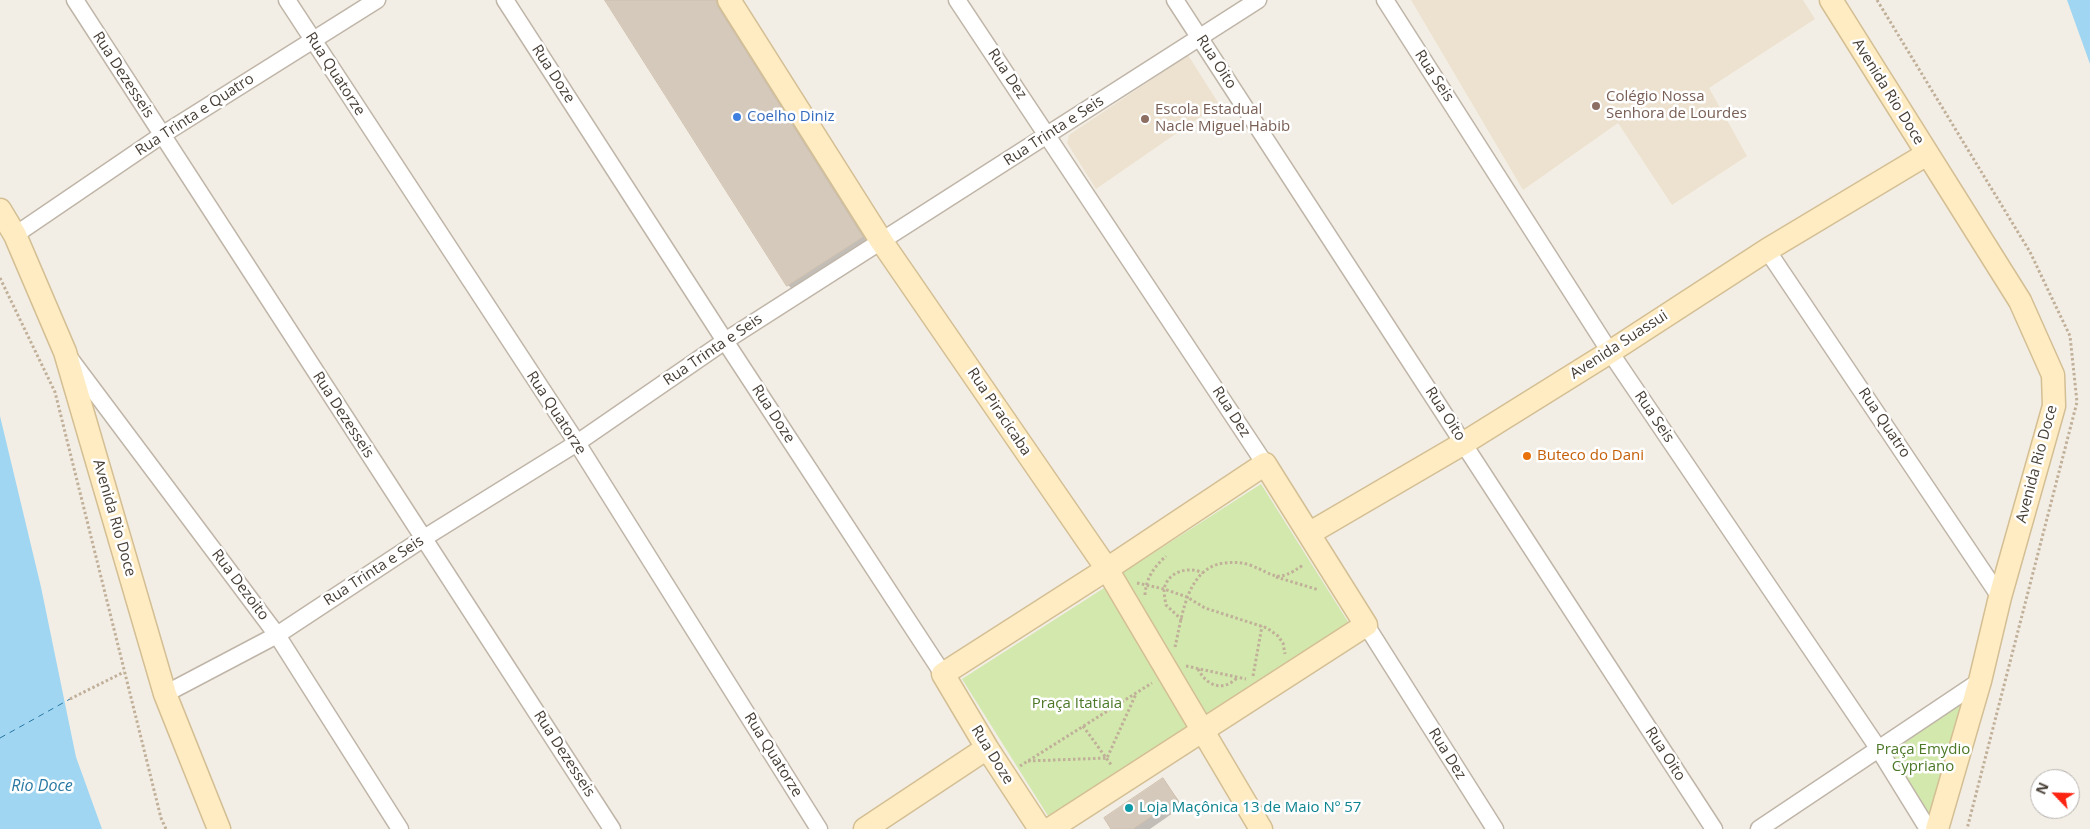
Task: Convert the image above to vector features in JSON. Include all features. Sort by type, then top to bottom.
[{"type":"street","name":"Rua Dezesseis","points":[[75,0],[612,829]]},
{"type":"street","name":"Rua Quatorze","points":[[287,0],[577,443],[819,829]]},
{"type":"street","name":"Rua Trinta e Quatro","points":[[15,235],[162,135],[377,0]]},
{"type":"street","name":"Rua Doze","points":[[505,0],[943,674],[987,748],[1040,829]]},
{"type":"street","name":"Rua Piracicaba","points":[[729,0],[882,242],[1174,664],[1202,730],[1261,829]]},
{"type":"street","name":"Rua Dez","points":[[957,0],[1265,464],[1495,829]]},
{"type":"street","name":"Rua Oito","points":[[1175,0],[1714,829]]},
{"type":"street","name":"Rua Trinta e Seis","points":[[165,694],[277,634],[424,538],[577,443],[725,341],[1258,0]]},
{"type":"street","name":"Rua Seis","points":[[1385,0],[1610,352],[1878,748],[1928,829]]},
{"type":"street","name":"Avenida Rio Doce","points":[[1831,0],[2020,301],[2053,375],[2054,406],[2000,596],[1980,681],[1937,829]]},
{"type":"street","name":"Avenida Suassui","points":[[1310,534],[1464,443],[1610,352],[1767,250],[1927,154]]},
{"type":"street","name":"Avenida Rio Doce","points":[[0,210],[15,235],[65,352],[165,694],[219,829]]},
{"type":"street","name":"Rua Quatro","points":[[1767,250],[2000,596]]},
{"type":"street","name":"Rua Dezoito","points":[[65,352],[277,634],[400,829]]},
{"type":"street","points":[[943,674],[1107,569],[1265,464]]},
{"type":"street","points":[[1050,829],[1366,624]]},
{"type":"street","points":[[1759,829],[1980,681]]},
{"type":"street","points":[[865,829],[987,748]]},
{"type":"path","points":[[1877,0],[2030,252],[2070,336],[2077,402],[1966,829]]},
{"type":"path","points":[[0,278],[55,392],[124,672],[166,829]]},
{"type":"path","points":[[1145,599],[1146,585],[1157,564],[1166,556]]},
{"type":"path","points":[[1005,775],[1136,693],[1174,664],[1187,598],[1195,581],[1217,564],[1240,563],[1273,576],[1320,590]]},
{"type":"path","points":[[1273,576],[1291,574],[1303,565]]},
{"type":"path","points":[[1182,620],[1166,605],[1164,589],[1176,573],[1186,569],[1195,569],[1203,573]]},
{"type":"path","points":[[1136,583],[1164,589],[1187,598],[1205,608],[1262,626],[1278,636],[1283,643],[1286,659]]},
{"type":"path","points":[[1174,664],[1252,681],[1262,626]]},
{"type":"path","points":[[1198,669],[1206,680],[1218,687],[1224,686],[1237,677]]},
{"type":"path","points":[[70,699],[124,672]]},
{"type":"path","points":[[1107,758],[1136,693]]},
{"type":"path","points":[[1083,726],[1124,781]]},
{"type":"path","points":[[1027,761],[1107,758]]},
{"type":"shaded area","name":"Colégio Nossa Senhora de Lourdes","points":[[1411,0],[1803,0],[1815,19],[1709,88],[1747,156],[1672,205],[1618,123],[1523,190]]},
{"type":"shaded area","name":"Escola Estadual Nacle Miguel Habib","points":[[1188,55],[1219,104],[1096,189],[1067,143],[1069,135]]},
{"type":"green space","points":[[1261,484],[1350,625],[1208,716],[1119,575]]},
{"type":"green space","name":"Praça Itatiaia","points":[[1104,588],[1193,729],[1050,819],[962,679]]},
{"type":"green space","name":"Praça Emydio Cypriano","points":[[1980,681],[1937,829],[1878,748]]},
{"type":"water","points":[[2067,0],[2090,0],[2090,64]]},
{"type":"water","name":"Rio Doce","points":[[0,416],[41,587],[76,757],[102,829],[0,829]]},
{"type":"building","name":"Coelho Diniz","points":[[605,0],[716,0],[718,7],[863,237],[787,286]]},
{"type":"building","points":[[1163,778],[1177,799],[1133,829],[1111,829],[1104,818]]},
{"type":"ferry route","points":[[0,738],[70,699]]},
{"type":"place","name":"Colégio Nossa Senhora de Lourdes","points":[[1596,106]]},
{"type":"place","name":"Coelho Diniz","points":[[737,117]]},
{"type":"place","name":"Escola Estadual Nacle Miguel Habib","points":[[1145,119]]},
{"type":"place","name":"Buteco do Dani","points":[[1527,456]]},
{"type":"place","name":"Loja Maçônica 13 de Maio Nº 57","points":[[1129,808]]}]
